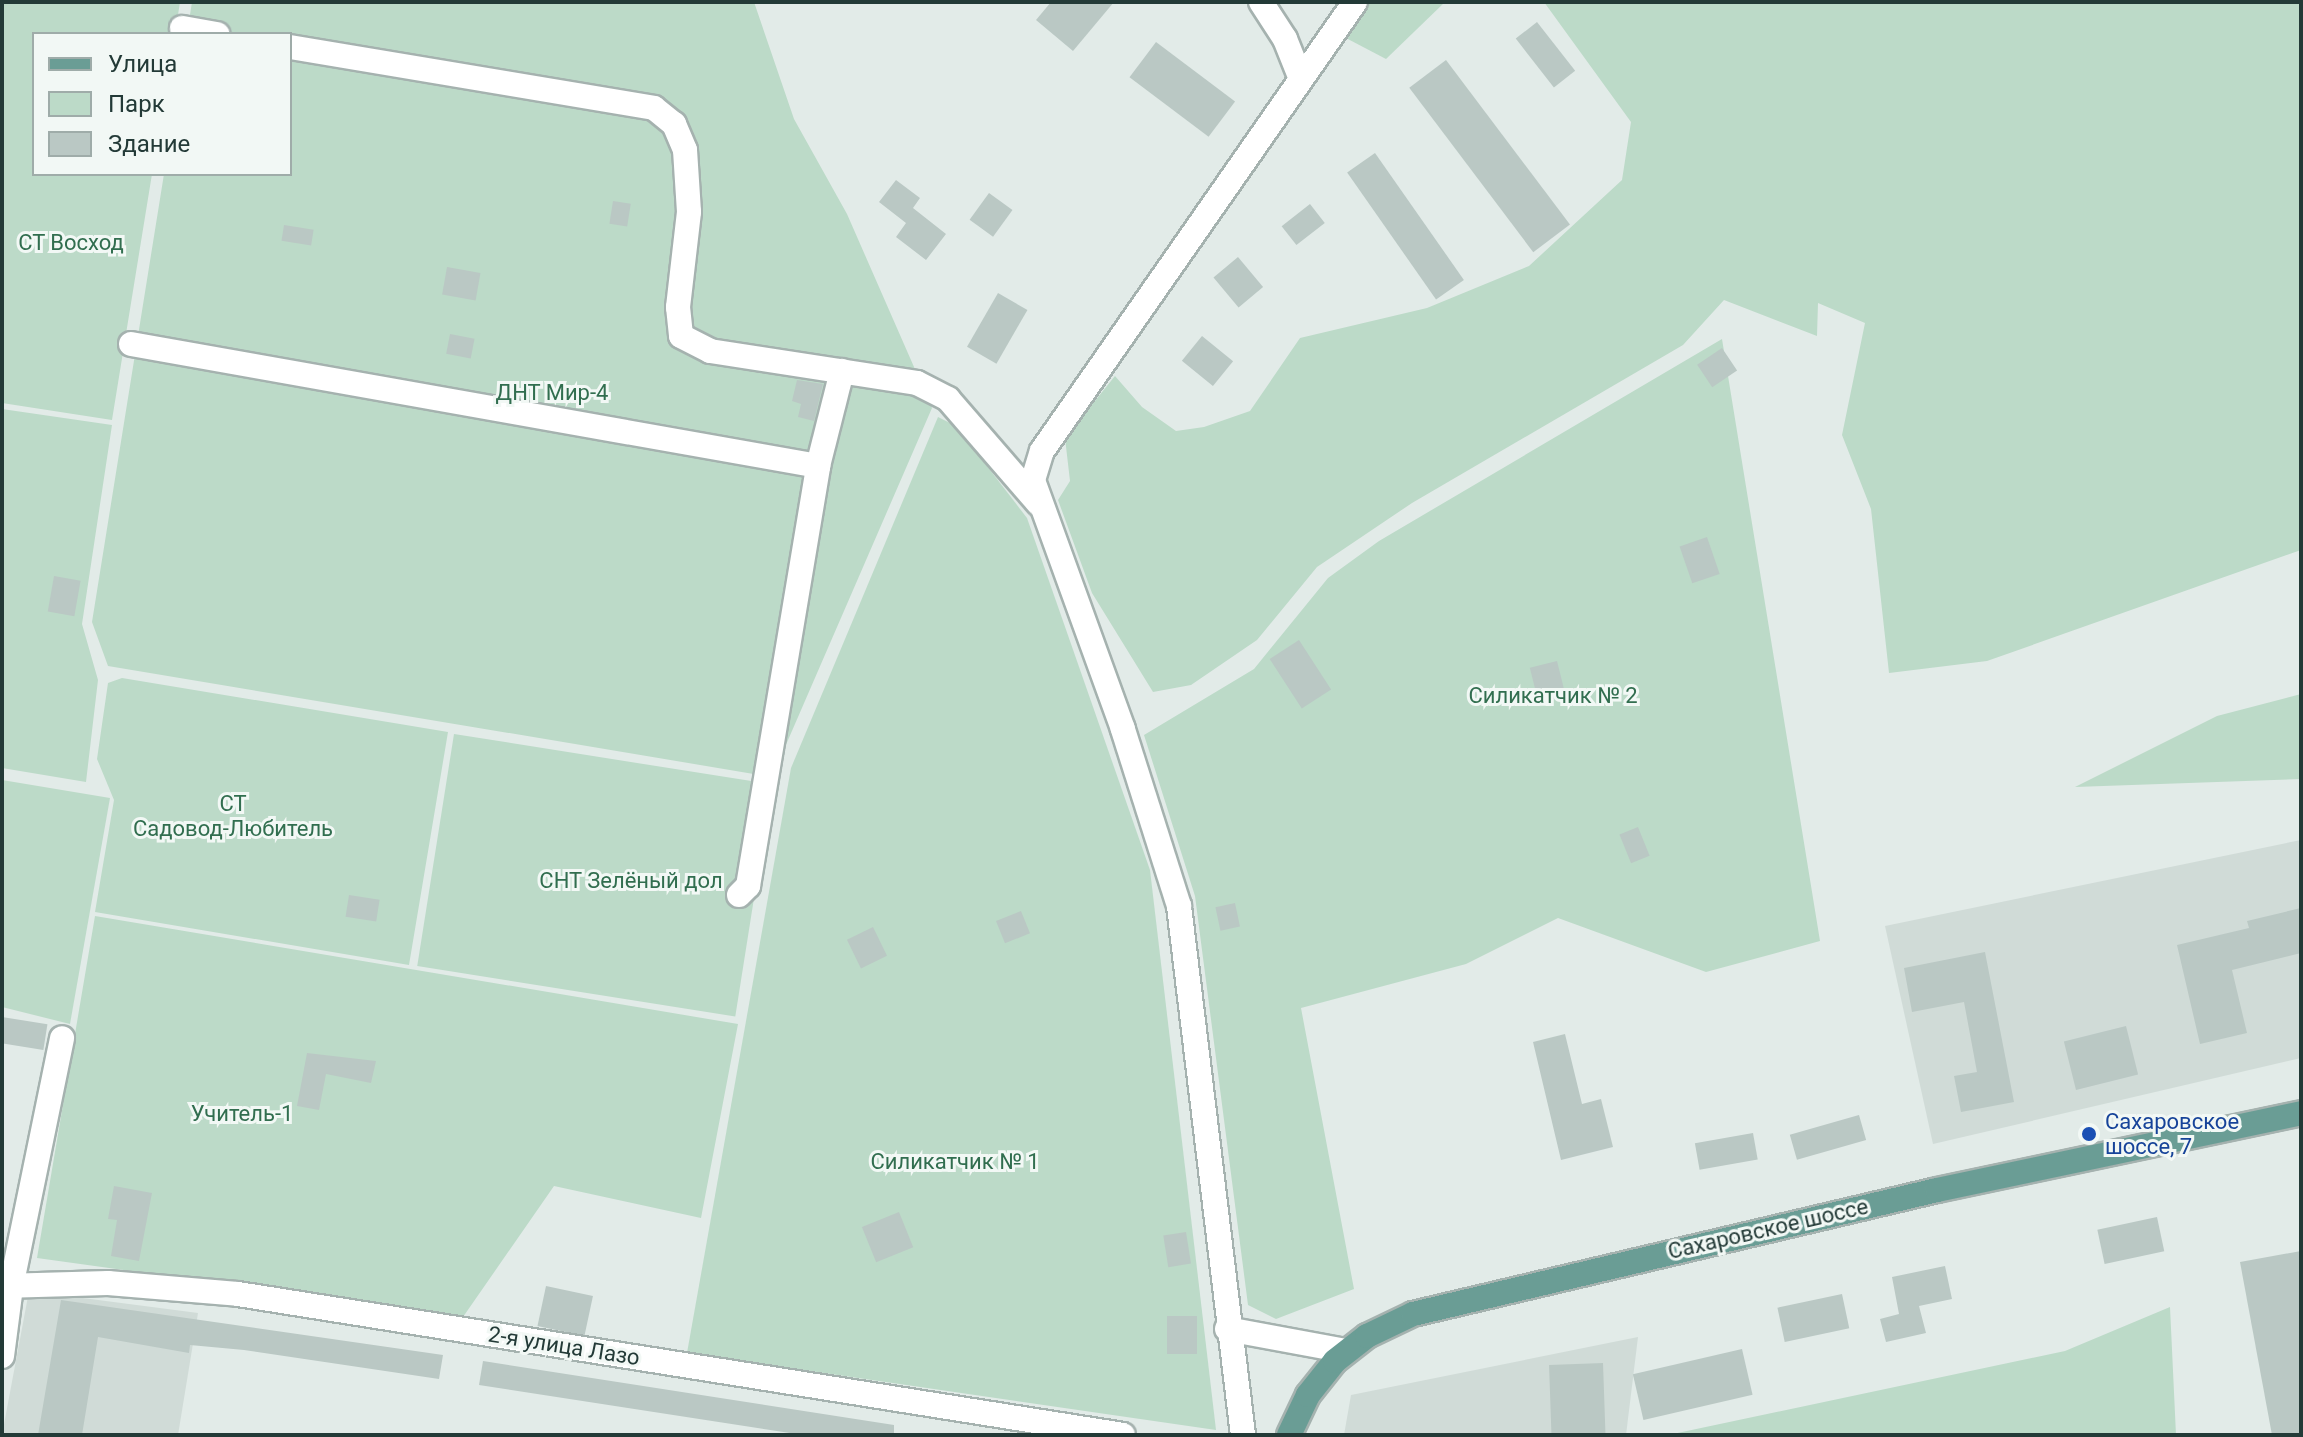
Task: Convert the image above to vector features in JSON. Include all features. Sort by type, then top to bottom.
[{"type":"main road","name":"Сахаровское шоссе","points":[[1289,1435],[1316,1383],[1346,1351],[1401,1318],[1517,1287],[2301,1113]]},
{"type":"street","points":[[1261,2],[1285,39],[1301,79]]},
{"type":"street","points":[[1243,1435],[1227,1329],[1179,906],[1123,729],[1039,504],[1033,480],[1042,451],[1355,2]]},
{"type":"street","points":[[182,28],[205,32]]},
{"type":"street","points":[[292,47],[654,108],[674,124],[685,150],[689,212],[678,307],[681,336],[710,351],[917,383],[948,399],[1039,504]]},
{"type":"street","points":[[131,344],[818,466]]},
{"type":"street","points":[[739,895],[748,886],[818,466],[842,371]]},
{"type":"street","points":[[2,1356],[6,1286],[62,1038]]},
{"type":"street","name":"2-я улица Лазо","points":[[6,1286],[108,1283],[238,1294],[1123,1435]]},
{"type":"street","points":[[1227,1329],[1346,1351]]},
{"type":"shaded area","points":[[2301,840],[2301,1058],[1933,1144],[1885,926]]},
{"type":"shaded area","points":[[29,1291],[198,1313],[178,1435],[2,1435]]},
{"type":"shaded area","points":[[1638,1337],[1626,1435],[1344,1435],[1351,1395]]},
{"type":"green space","name":"СТ Восход","points":[[2,2],[180,2],[175,32],[32,32],[32,176],[152,176],[112,420],[2,403]]},
{"type":"green space","name":"ДНТ Мир-4","points":[[192,2],[754,2],[794,119],[847,214],[932,408],[772,777],[108,666],[92,622],[164,176],[292,176],[292,32],[187,32]]},
{"type":"green space","points":[[1369,2],[1445,2],[1386,59],[1344,37]]},
{"type":"green space","points":[[1544,2],[2301,2],[2301,550],[1987,661],[1889,673],[1871,509],[1842,435],[1865,323],[1818,303],[1817,336],[1724,300],[1683,345],[1412,503],[1317,567],[1257,640],[1191,685],[1153,692],[1092,593],[1058,500],[1070,481],[1065,438],[1115,376],[1142,407],[1176,431],[1204,427],[1250,411],[1300,338],[1427,308],[1529,266],[1622,180],[1631,122]]},
{"type":"green space","name":"Силикатчик № 2","points":[[1722,339],[1820,941],[1706,972],[1558,918],[1466,964],[1301,1008],[1354,1289],[1276,1319],[1248,1305],[1195,896],[1144,735],[1254,669],[1328,578],[1379,541]]},
{"type":"green space","points":[[2,409],[112,425],[82,624],[98,680],[86,782],[2,768]]},
{"type":"green space","name":"Силикатчик № 1","points":[[938,417],[956,426],[1027,518],[1150,870],[1216,1430],[687,1353],[791,768]]},
{"type":"green space","name":"СТ Садовод-Любитель","points":[[122,678],[448,732],[409,965],[95,912],[114,800],[97,759],[108,683]]},
{"type":"green space","points":[[2301,694],[2301,779],[2075,787],[2217,716]]},
{"type":"green space","name":"СНТ Зелёный дол","points":[[454,734],[772,784],[735,1016],[417,966]]},
{"type":"green space","points":[[2,780],[110,798],[70,1024],[2,1007]]},
{"type":"green space","name":"Учитель-1","points":[[95,916],[738,1024],[701,1218],[554,1186],[463,1317],[37,1258]]},
{"type":"green space","points":[[2170,1307],[2176,1435],[1668,1435],[2065,1351]]},
{"type":"building","points":[[1051,2],[1114,2],[1073,51],[1036,20]]},
{"type":"building","points":[[1537,22],[1575,71],[1554,87],[1516,39]]},
{"type":"building","points":[[1156,42],[1235,102],[1209,137],[1130,77]]},
{"type":"building","points":[[1446,60],[1570,225],[1533,252],[1409,88]]},
{"type":"building","points":[[1375,153],[1464,280],[1436,299],[1347,173]]},
{"type":"building","points":[[896,180],[920,198],[913,208],[946,234],[926,260],[896,237],[906,223],[879,202]]},
{"type":"building","points":[[989,193],[1012,210],[993,237],[970,220]]},
{"type":"building","points":[[613,201],[631,204],[627,227],[609,224]]},
{"type":"building","points":[[1310,204],[1325,223],[1296,245],[1282,226]]},
{"type":"building","points":[[284,225],[314,230],[311,245],[281,241]]},
{"type":"building","points":[[1238,257],[1263,287],[1239,307],[1213,278]]},
{"type":"building","points":[[447,267],[480,273],[476,300],[442,295]]},
{"type":"building","points":[[998,293],[1027,310],[996,364],[967,347]]},
{"type":"building","points":[[450,334],[475,339],[471,358],[446,354]]},
{"type":"building","points":[[1202,336],[1233,361],[1213,386],[1182,361]]},
{"type":"building","points":[[1722,348],[1737,370],[1712,387],[1697,365]]},
{"type":"building","points":[[797,380],[823,384],[814,421],[798,417],[801,404],[792,401]]},
{"type":"building","points":[[1707,537],[1720,574],[1692,583],[1680,546]]},
{"type":"building","points":[[54,576],[81,581],[74,616],[48,611]]},
{"type":"building","points":[[1299,640],[1331,689],[1302,709],[1270,659]]},
{"type":"building","points":[[1557,661],[1566,696],[1539,703],[1530,668]]},
{"type":"building","points":[[1638,827],[1650,856],[1631,863],[1619,834]]},
{"type":"building","points":[[349,895],[380,900],[376,922],[346,917]]},
{"type":"building","points":[[1235,903],[1240,926],[1220,931],[1215,907]]},
{"type":"building","points":[[2301,908],[2301,953],[2232,970],[2247,1033],[2200,1044],[2177,945],[2249,928],[2247,921]]},
{"type":"building","points":[[1021,911],[1030,933],[1005,943],[996,921]]},
{"type":"building","points":[[873,927],[887,956],[861,968],[847,940]]},
{"type":"building","points":[[1985,952],[2014,1102],[1961,1112],[1954,1076],[1977,1072],[1964,1002],[1912,1012],[1904,968]]},
{"type":"building","points":[[2,1017],[47,1024],[43,1050],[2,1043]]},
{"type":"building","points":[[2126,1026],[2138,1075],[2076,1090],[2064,1041]]},
{"type":"building","points":[[1565,1034],[1582,1104],[1601,1099],[1613,1147],[1561,1160],[1533,1042]]},
{"type":"building","points":[[307,1053],[376,1061],[371,1083],[326,1074],[319,1110],[297,1106]]},
{"type":"building","points":[[1859,1115],[1866,1140],[1797,1160],[1790,1135]]},
{"type":"building","points":[[1753,1133],[1758,1160],[1700,1170],[1695,1143]]},
{"type":"building","points":[[114,1186],[152,1193],[139,1261],[111,1256],[117,1220],[108,1219]]},
{"type":"building","points":[[899,1212],[913,1247],[876,1262],[862,1227]]},
{"type":"building","points":[[2157,1217],[2164,1251],[2105,1264],[2097,1230]]},
{"type":"building","points":[[1186,1232],[1191,1264],[1168,1267],[1163,1236]]},
{"type":"building","points":[[2301,1251],[2301,1435],[2272,1435],[2240,1262]]},
{"type":"building","points":[[1945,1266],[1952,1299],[1919,1306],[1926,1333],[1886,1342],[1880,1319],[1899,1314],[1892,1277]]},
{"type":"building","points":[[546,1286],[593,1296],[584,1336],[537,1326]]},
{"type":"building","points":[[1842,1294],[1849,1328],[1785,1342],[1777,1308]]},
{"type":"building","points":[[61,1300],[443,1355],[439,1379],[244,1350],[190,1345],[189,1353],[98,1337],[82,1435],[38,1435]]},
{"type":"building","points":[[1167,1316],[1197,1316],[1197,1354],[1167,1354]]},
{"type":"building","points":[[1742,1349],[1753,1395],[1643,1420],[1633,1374]]},
{"type":"building","points":[[483,1361],[894,1425],[894,1435],[803,1435],[479,1385]]},
{"type":"building","points":[[1603,1363],[1606,1435],[1551,1435],[1549,1365]]},
{"type":"place","name":"Сахаровское шоссе, 7","points":[[2089,1134]]}]
